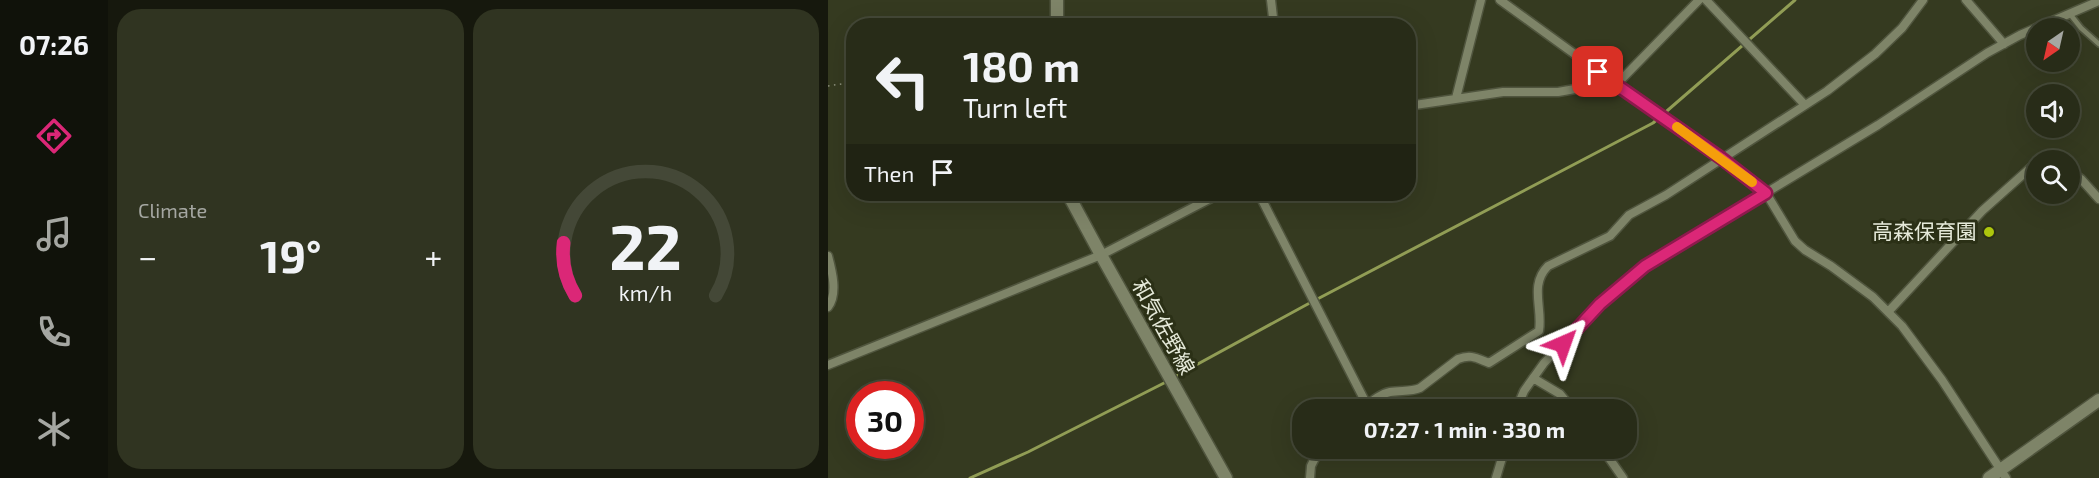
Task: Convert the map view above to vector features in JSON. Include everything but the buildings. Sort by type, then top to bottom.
[{"type":"main road","points":[[1057,18],[1058,0]]},
{"type":"main road","name":"和気佐野線","points":[[1072,201],[1226,478]]},
{"type":"main road","points":[[1998,476],[2099,400]]},
{"type":"street","points":[[1271,0],[1273,18]]},
{"type":"street","points":[[1456,98],[1481,0]]},
{"type":"street","points":[[1500,0],[1721,158],[1766,193],[1795,240],[1804,250],[1831,266],[1873,297],[1902,326],[1942,380],[1998,476]]},
{"type":"street","points":[[1416,105],[1503,92],[1558,92],[1613,82],[1699,0]]},
{"type":"street","points":[[1706,0],[1804,105]]},
{"type":"street","points":[[1375,399],[1389,392],[1420,388],[1464,357],[1473,355],[1488,363],[1539,331],[1537,302],[1539,279],[1548,266],[1610,236],[1629,215],[1666,195],[1827,91],[1875,54],[1902,28],[1923,0]]},
{"type":"street","points":[[1966,0],[2004,44]]},
{"type":"street","points":[[1522,399],[1533,378],[1600,304],[1645,266],[2004,44],[2037,27],[2099,1]]},
{"type":"street","points":[[1888,312],[1982,211],[2026,172]]},
{"type":"street","points":[[2080,178],[2098,195]]},
{"type":"street","points":[[829,363],[1101,255],[1205,201]]},
{"type":"street","points":[[1262,201],[1360,399]]},
{"type":"street","points":[[828,256],[833,290],[832,302],[828,307]]},
{"type":"street","points":[[1533,378],[1560,394],[1564,399]]},
{"type":"street","points":[[1310,478],[1314,459]]},
{"type":"street","points":[[1496,478],[1502,459]]},
{"type":"street","points":[[1610,459],[1623,478]]},
{"type":"lane","points":[[2070,14],[2081,28],[2099,44]]},
{"type":"path","points":[[828,86],[846,83]]},
{"type":"waterway","points":[[1174,377],[1653,123],[1795,0]]},
{"type":"waterway","points":[[970,478],[1028,452],[1168,381]]},
{"type":"slow traffic","points":[[1677,127],[1752,182]]},
{"type":"place","name":"高森保育園","points":[[1989,232]]},
{"type":"route","points":[[1563,344],[1600,304],[1645,266],[1766,193],[1721,158],[1598,72]]}]
